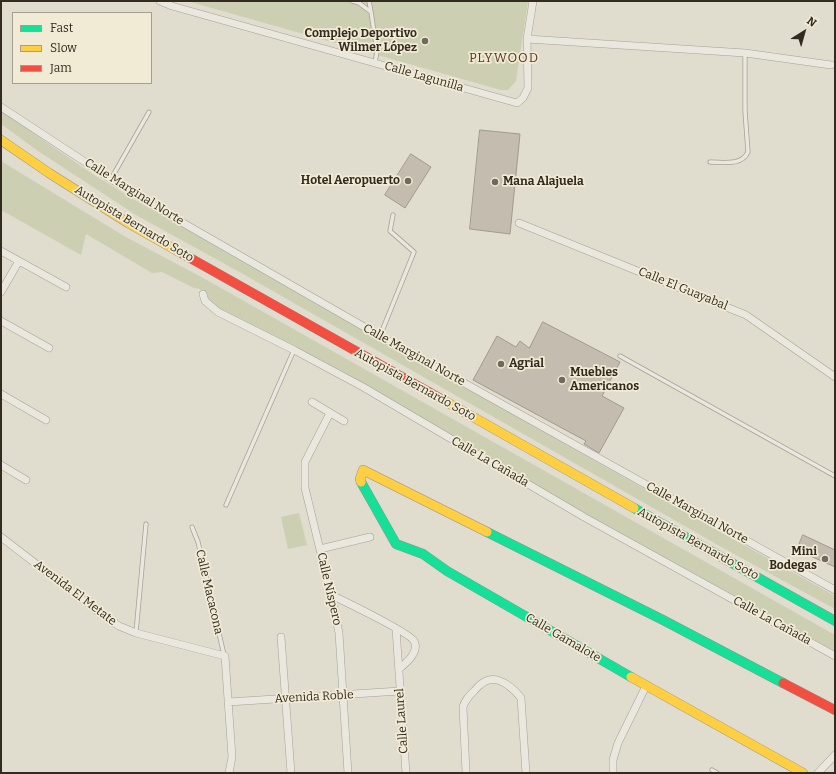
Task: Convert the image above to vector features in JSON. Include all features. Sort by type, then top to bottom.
[{"type":"main road","name":"Autopista Bernardo Soto","points":[[1,140],[128,223],[835,621]]},
{"type":"main road","name":"Calle Gamalote","points":[[803,773],[646,686],[447,571],[423,554],[396,544],[360,479],[363,470],[663,620],[835,710]]},
{"type":"street","name":"Calle Lagunilla","points":[[160,1],[172,6],[517,104],[523,98],[528,88],[527,39],[533,1]]},
{"type":"street","points":[[527,39],[745,53],[831,65]]},
{"type":"street","name":"Calle Marginal Norte","points":[[1,107],[111,179],[171,216],[380,336],[835,590]]},
{"type":"street","name":"Calle El Guayabal","points":[[519,223],[746,315],[835,377]]},
{"type":"street","points":[[1,251],[66,287]]},
{"type":"street","points":[[1,292],[19,261]]},
{"type":"street","name":"Calle La Cañada","points":[[203,294],[205,301],[218,312],[363,387],[584,517],[835,656]]},
{"type":"street","points":[[1,322],[49,348]]},
{"type":"street","points":[[1,394],[46,420]]},
{"type":"street","points":[[312,402],[344,421]]},
{"type":"street","name":"Calle Níspero","points":[[330,413],[305,462],[305,488],[339,633],[348,773]]},
{"type":"street","points":[[1,465],[26,480]]},
{"type":"street","name":"Avenida El Metate","points":[[1,537],[119,626],[136,633],[225,656]]},
{"type":"street","points":[[320,549],[370,537]]},
{"type":"street","points":[[331,594],[396,629],[410,637],[415,642],[416,647],[413,654],[399,669]]},
{"type":"street","name":"Calle Laurel","points":[[396,629],[406,773]]},
{"type":"street","points":[[281,637],[291,773]]},
{"type":"street","points":[[225,656],[232,757],[229,773]]},
{"type":"street","points":[[466,773],[463,707],[467,699],[482,683],[489,680],[499,681],[508,685],[515,690],[521,698],[526,773]]},
{"type":"street","points":[[613,773],[613,760],[618,743],[646,686]]},
{"type":"street","name":"Avenida Roble","points":[[228,702],[400,692]]},
{"type":"street","points":[[818,773],[835,755]]},
{"type":"lane","points":[[352,1],[359,3],[372,12]]},
{"type":"lane","points":[[369,1],[372,12],[377,51],[375,63]]},
{"type":"lane","points":[[710,162],[737,162],[746,157],[748,152],[745,112],[745,53]]},
{"type":"lane","points":[[111,179],[149,112]]},
{"type":"lane","points":[[380,336],[414,252],[390,231],[393,215]]},
{"type":"lane","points":[[226,505],[294,350]]},
{"type":"lane","points":[[620,356],[835,476]]},
{"type":"lane","points":[[136,633],[146,524]]},
{"type":"lane","name":"Calle Macacona","points":[[192,527],[198,542],[225,656]]},
{"type":"lane","points":[[712,770],[717,773]]},
{"type":"green space","name":"Complejo Deportivo Wilmer López","points":[[187,1],[528,1],[516,81],[508,90],[501,90]]},
{"type":"green space","points":[[1,111],[91,173],[133,199],[835,596],[835,609],[725,549],[243,274],[136,215],[38,151],[1,124]]},
{"type":"green space","points":[[1,161],[124,236],[205,279],[835,635],[835,652],[591,518],[217,309],[209,301],[201,289],[194,288],[162,272],[152,273],[86,234],[81,255],[1,210]]},
{"type":"green space","points":[[299,513],[307,545],[288,549],[281,517]]},
{"type":"building","name":"Mana Alajuela","points":[[480,130],[520,134],[510,234],[470,229]]},
{"type":"building","name":"Hotel Aeropuerto","points":[[411,154],[431,167],[405,208],[385,195]]},
{"type":"building","points":[[543,322],[620,362],[602,396],[624,408],[599,453],[584,444],[586,441],[473,380],[497,336],[516,347],[520,341],[529,348]]},
{"type":"building","name":"Mini Bodegas","points":[[803,535],[835,550],[835,567],[797,550]]},
{"type":"traffic: fast","points":[[361,482],[396,544],[423,554],[447,571],[631,677]]},
{"type":"traffic: fast","points":[[634,508],[835,621]]},
{"type":"traffic: fast","points":[[487,532],[663,620],[783,683]]},
{"type":"traffic: slow","points":[[1,140],[49,173],[128,223],[183,254]]},
{"type":"traffic: slow","points":[[443,400],[634,508]]},
{"type":"traffic: slow","points":[[361,482],[360,479],[363,470],[487,532]]},
{"type":"traffic: slow","points":[[631,677],[803,773]]},
{"type":"traffic: jam","points":[[183,254],[443,400]]},
{"type":"traffic: jam","points":[[783,683],[835,710]]},
{"type":"place","name":"Complejo Deportivo Wilmer López","points":[[425,41]]},
{"type":"place","name":"Hotel Aeropuerto","points":[[408,181]]},
{"type":"place","name":"Mana Alajuela","points":[[495,182]]},
{"type":"place","name":"Agrial","points":[[501,364]]},
{"type":"place","name":"Muebles Americanos","points":[[562,380]]},
{"type":"place","name":"Mini Bodegas","points":[[825,559]]},
{"type":"district","name":"PLYWOOD","points":[[504,58]]}]
